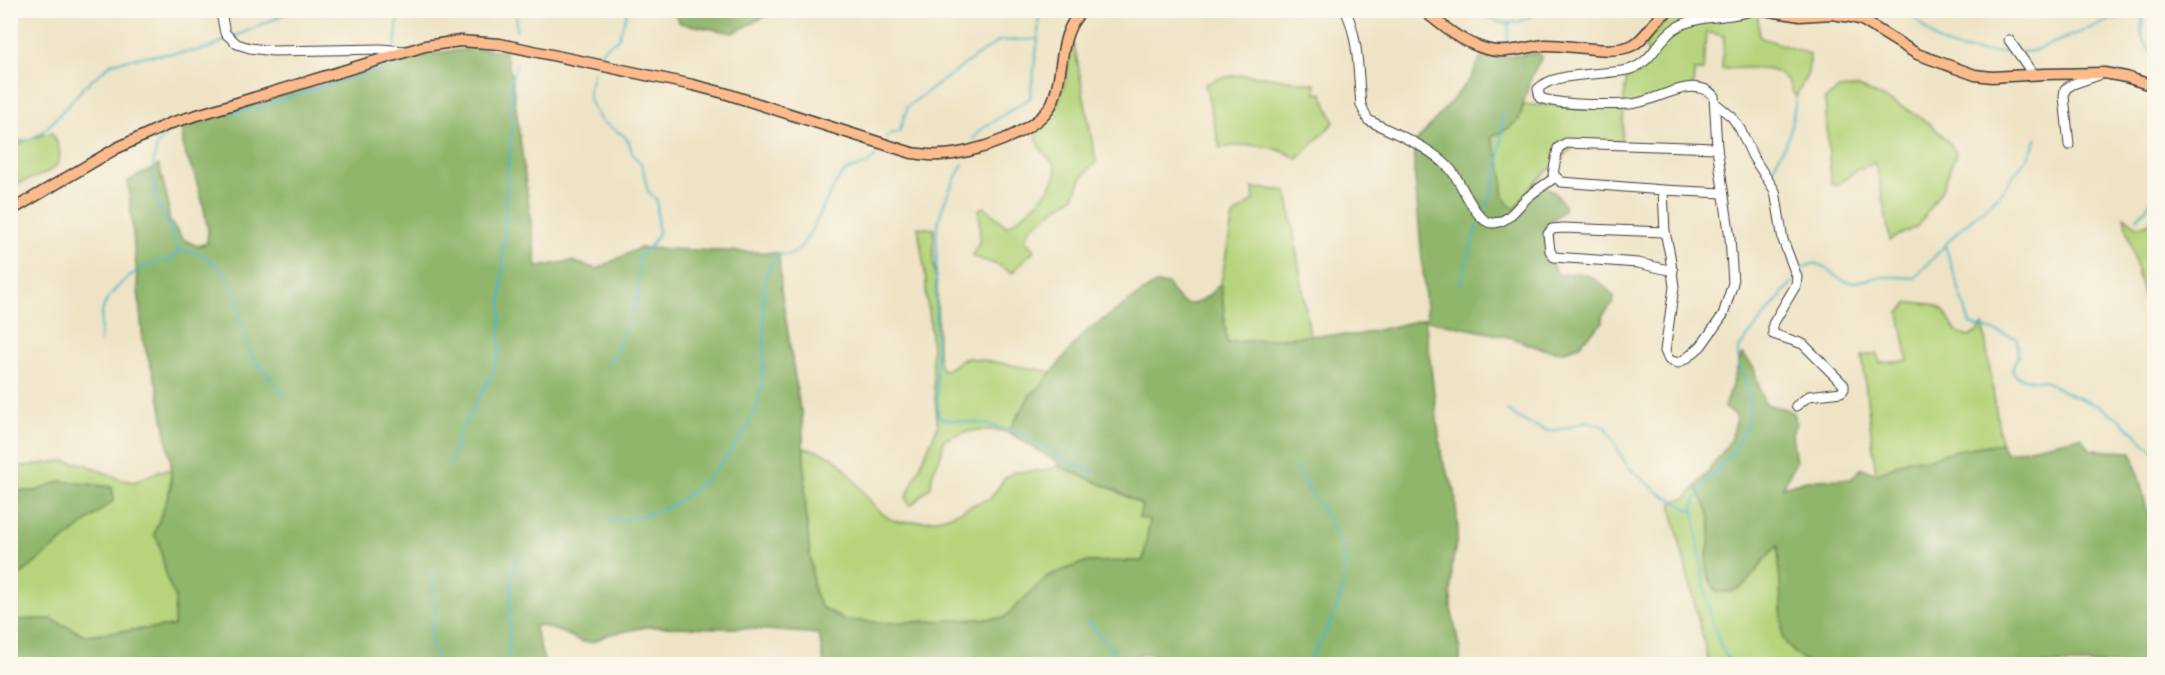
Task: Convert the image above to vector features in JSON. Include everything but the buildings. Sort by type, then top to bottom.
[{"type":"main road","points":[[10,211],[117,148],[171,123],[405,51],[440,43],[500,44],[724,93],[912,153],[941,156],[958,154],[1016,135],[1030,127],[1044,114],[1053,102],[1065,39],[1070,26],[1083,10]]},
{"type":"main road","points":[[1423,10],[1462,40],[1488,50],[1502,52],[1547,45],[1591,48],[1626,47],[1639,40],[1658,17],[1670,10]]},
{"type":"main road","points":[[1764,10],[1800,16],[1832,14],[1851,16],[1862,20],[1917,54],[1975,75],[1992,77],[2104,73],[2154,86]]},
{"type":"street","points":[[226,10],[222,18],[225,33],[237,44],[250,48],[273,51],[381,49],[405,51]]},
{"type":"street","points":[[1345,10],[1353,26],[1356,41],[1363,113],[1368,120],[1435,155],[1463,186],[1480,219],[1486,223],[1502,222],[1554,178]]},
{"type":"street","points":[[1663,190],[1665,232],[1674,287],[1665,347],[1667,356],[1673,362],[1682,361],[1701,346],[1723,315],[1732,290],[1734,275],[1717,148],[1714,96],[1709,91],[1689,88],[1629,104],[1571,103],[1540,98],[1537,92],[1544,84],[1568,77],[1631,69],[1645,62],[1674,29],[1689,22],[1754,10]]},
{"type":"street","points":[[2011,43],[2033,74]]},
{"type":"street","points":[[2069,145],[2065,89],[2104,73]]},
{"type":"street","points":[[1715,103],[1732,117],[1753,157],[1775,191],[1783,240],[1797,277],[1796,285],[1773,324],[1773,332],[1777,337],[1803,344],[1844,385],[1841,392],[1816,394],[1802,400],[1796,406]]},
{"type":"street","points":[[1717,148],[1566,143],[1558,148],[1552,174],[1554,178],[1562,182],[1723,193]]},
{"type":"street","points":[[1665,232],[1563,228],[1552,229],[1548,234],[1550,251],[1554,257],[1638,263],[1673,271]]},
{"type":"green space","points":[[674,10],[776,11],[733,33],[680,23]]},
{"type":"green space","points":[[1728,10],[1758,15],[1759,37],[1810,54],[1808,73],[1796,97],[1787,80],[1774,71],[1756,68],[1722,69],[1724,36],[1706,32],[1703,71],[1694,71],[1693,89],[1648,104],[1624,106],[1622,141],[1574,147],[1532,185],[1515,209],[1508,205],[1503,196],[1491,137],[1519,119],[1524,105],[1623,106],[1627,74],[1640,69],[1652,60],[1644,45],[1671,16],[1687,11]]},
{"type":"green space","points":[[1074,44],[1096,162],[1082,177],[1074,196],[1030,228],[1025,240],[1034,250],[1012,273],[972,256],[980,240],[979,209],[985,207],[1007,227],[1032,207],[1049,189],[1056,171],[1053,163],[1039,146],[1036,132],[1054,111],[1059,101]]},
{"type":"green space","points":[[475,48],[505,52],[512,78],[537,267],[572,261],[597,269],[639,248],[779,253],[781,289],[802,411],[806,517],[814,591],[821,607],[844,620],[888,623],[1004,618],[1048,576],[1085,562],[1143,561],[1150,519],[1139,518],[1142,505],[1111,488],[1058,466],[1059,463],[1008,432],[1031,394],[1041,386],[1090,328],[1155,284],[1168,284],[1180,300],[1193,304],[1207,297],[1221,283],[1227,343],[1315,335],[1357,335],[1425,319],[1442,459],[1455,491],[1458,532],[1452,565],[1451,608],[1460,651],[1460,664],[1159,664],[1156,657],[1145,653],[1118,664],[824,664],[819,634],[741,628],[646,627],[607,635],[593,642],[582,642],[540,625],[535,629],[545,664],[11,664],[10,620],[51,619],[85,635],[174,626],[175,596],[168,582],[159,543],[154,534],[171,488],[171,463],[158,389],[143,341],[128,181],[159,165],[168,202],[169,220],[183,239],[197,246],[207,243],[208,231],[204,208],[195,176],[184,151],[181,126],[436,53]]},
{"type":"green space","points":[[1483,53],[1502,57],[1538,53],[1542,57],[1531,77],[1519,119],[1509,128],[1491,137],[1499,157],[1506,202],[1515,209],[1536,182],[1556,195],[1565,207],[1546,229],[1545,243],[1552,265],[1559,275],[1577,273],[1589,276],[1614,297],[1613,303],[1602,316],[1603,322],[1577,347],[1561,352],[1542,349],[1512,338],[1427,320],[1414,166],[1416,142],[1471,78]]},
{"type":"green space","points":[[1240,75],[1315,84],[1316,94],[1322,93],[1334,122],[1298,159],[1280,150],[1260,146],[1220,148],[1205,84],[1220,78]]},
{"type":"green space","points":[[1859,87],[1926,121],[1937,130],[1956,153],[1942,190],[1918,226],[1890,240],[1877,168],[1874,163],[1859,169],[1836,186],[1831,183],[1825,99],[1839,89]]},
{"type":"green space","points":[[52,133],[60,156],[57,164],[43,175],[11,186],[11,147]]},
{"type":"green space","points":[[1253,188],[1287,191],[1310,336],[1227,343],[1221,283],[1233,216],[1254,200]]},
{"type":"green space","points":[[2124,216],[2137,226],[2146,224],[2154,218],[2154,340]]},
{"type":"green space","points":[[918,227],[934,229],[933,260],[937,285],[938,355],[943,370],[965,358],[970,358],[1052,372],[1031,394],[1008,432],[975,430],[943,441],[942,452],[932,475],[931,486],[913,504],[909,505],[906,498],[938,426],[930,318]]},
{"type":"green space","points":[[1909,303],[1928,304],[1940,308],[1957,331],[1969,337],[1983,325],[2001,443],[1957,450],[1923,460],[1910,459],[1876,474],[1862,356],[1877,353],[1880,363],[1908,361],[1899,313]]},
{"type":"green space","points":[[1743,354],[1754,368],[1764,403],[1794,413],[1796,422],[1792,434],[1796,462],[1783,487],[1807,480],[1851,479],[1862,468],[1876,474],[1910,459],[1923,460],[1957,450],[2001,443],[2006,453],[2081,437],[2091,450],[2132,452],[2149,516],[2154,516],[2154,647],[2142,649],[2141,664],[1806,664],[1807,662],[1795,654],[1783,639],[1778,546],[1752,577],[1737,589],[1717,592],[1707,572],[1710,518],[1696,487],[1722,453],[1733,433],[1735,414],[1725,408]]},
{"type":"green space","points":[[804,448],[824,453],[835,459],[882,514],[891,520],[901,522],[929,520],[950,515],[990,499],[1005,478],[1014,472],[1042,471],[1058,466],[1111,488],[1143,505],[1150,518],[1143,561],[1085,562],[1048,576],[1004,618],[888,623],[844,620],[821,607],[814,591],[806,517]]},
{"type":"green space","points":[[64,461],[85,464],[122,480],[134,482],[159,471],[171,470],[169,494],[154,534],[159,543],[168,582],[175,596],[174,626],[85,635],[51,619],[11,620],[11,582],[114,500],[112,487],[61,481],[36,491],[11,491],[10,470],[15,467]]},
{"type":"green space","points":[[60,481],[112,487],[114,500],[11,582],[11,491],[36,491]]},
{"type":"green space","points":[[1696,487],[1710,518],[1711,528],[1706,563],[1707,572],[1717,592],[1755,573],[1769,553],[1778,545],[1783,639],[1807,662],[1806,664],[1709,664],[1672,510],[1672,501],[1687,498]]},
{"type":"waterway","points":[[234,37],[287,13],[305,10]]},
{"type":"waterway","points":[[395,46],[399,10]]},
{"type":"waterway","points":[[516,31],[517,10]]},
{"type":"waterway","points":[[601,54],[603,49],[618,39],[628,10]]},
{"type":"waterway","points":[[761,10],[778,13],[790,10]]},
{"type":"waterway","points":[[973,139],[980,130],[1030,98],[1038,39],[1039,10]]},
{"type":"waterway","points":[[1474,10],[1491,19],[1507,23],[1523,21],[1539,10]]},
{"type":"waterway","points":[[1908,10],[1935,38],[1952,47],[1973,51],[2015,52]]},
{"type":"waterway","points":[[2020,52],[2033,51],[2140,10],[2142,37],[2154,55]]},
{"type":"waterway","points":[[1507,44],[1509,24]]},
{"type":"waterway","points":[[10,141],[28,140],[38,135],[84,87],[112,63],[146,56],[196,51],[212,47],[228,39]]},
{"type":"waterway","points":[[886,137],[899,132],[908,106],[999,41],[1038,39]]},
{"type":"waterway","points":[[450,466],[460,432],[492,374],[499,352],[507,180],[512,129],[511,83],[516,63]]},
{"type":"waterway","points":[[100,342],[103,308],[116,288],[138,270],[148,265],[167,261],[177,253],[172,231],[158,205],[154,183],[155,153],[165,135],[195,121],[259,107],[400,64]]},
{"type":"waterway","points":[[594,72],[589,100],[601,121],[623,135],[629,142],[632,153],[642,165],[648,191],[657,200],[658,233],[652,244],[638,257],[638,296],[609,363]]},
{"type":"waterway","points":[[1773,168],[1789,137],[1796,99]]},
{"type":"waterway","points":[[1483,213],[1493,189],[1498,165],[1502,114]]},
{"type":"waterway","points":[[1800,271],[1807,266],[1819,264],[1839,278],[1850,282],[1882,277],[1915,278],[1959,230],[1998,196],[2029,155],[2037,138]]},
{"type":"waterway","points":[[609,521],[656,511],[671,505],[698,486],[736,444],[754,413],[760,392],[764,343],[763,291],[767,271],[779,255],[792,254],[805,241],[842,175],[851,169],[867,164],[877,154]]},
{"type":"waterway","points":[[963,164],[944,204],[937,230],[935,325],[938,416],[943,419],[986,424],[1024,435],[1056,455],[1094,473]]},
{"type":"waterway","points":[[2137,219],[2154,198]]},
{"type":"waterway","points":[[1460,285],[1477,225]]},
{"type":"waterway","points":[[1945,245],[1970,324],[2017,338],[2018,356],[2012,370],[2015,375],[2025,379],[2045,381],[2101,407],[2118,418],[2154,451]]},
{"type":"waterway","points":[[178,250],[194,252],[207,257],[227,276],[233,289],[251,357],[284,395]]},
{"type":"waterway","points":[[1733,664],[1716,635],[1710,615],[1694,512],[1695,500],[1733,451],[1746,427],[1749,415],[1746,382],[1738,363],[1738,349],[1792,282]]},
{"type":"waterway","points":[[1507,410],[1525,422],[1548,431],[1567,428],[1585,421],[1606,427],[1627,466],[1659,493],[1694,512]]},
{"type":"waterway","points":[[1295,466],[1336,534],[1343,551],[1345,568],[1339,602],[1307,664]]},
{"type":"waterway","points":[[508,664],[512,574],[519,550]]},
{"type":"waterway","points":[[432,572],[435,614],[430,642],[436,654],[437,664]]},
{"type":"waterway","points":[[1088,621],[1124,664]]}]
